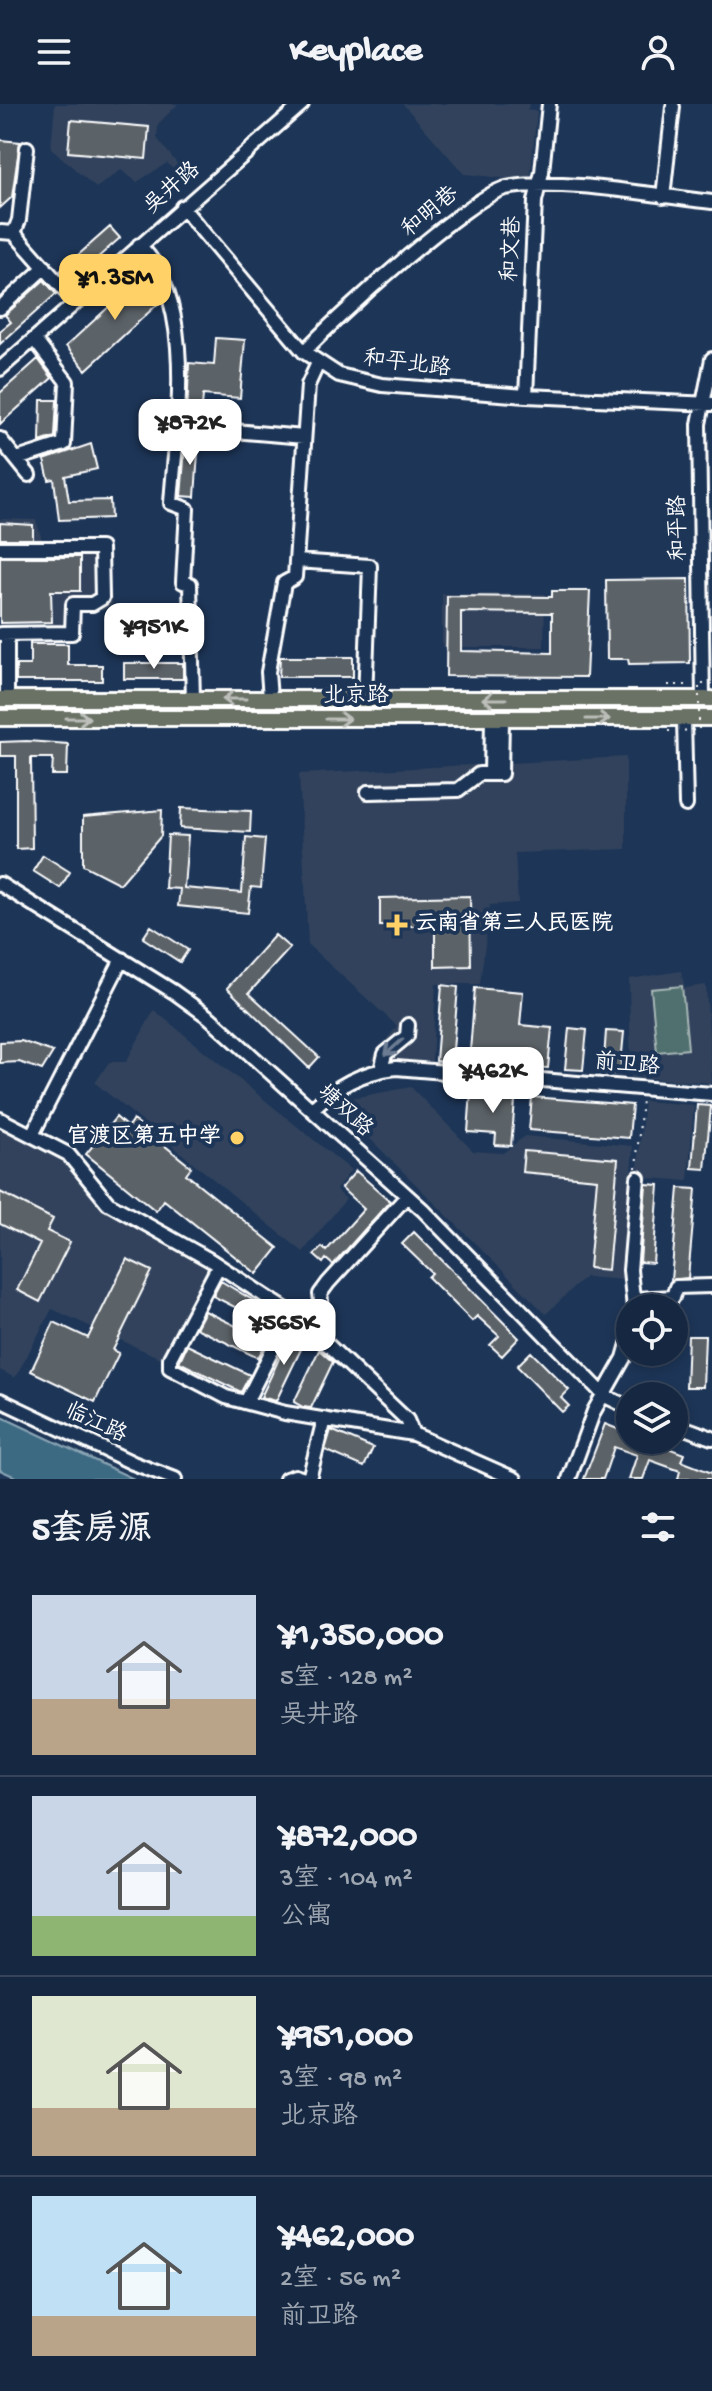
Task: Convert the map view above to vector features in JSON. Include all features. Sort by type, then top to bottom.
[{"type":"main road","name":"北京路","points":[[3,699],[365,699],[705,694]]},
{"type":"main road","name":"北京路","points":[[0,718],[712,718]]},
{"type":"street","name":"吴井路","points":[[0,369],[302,104]]},
{"type":"street","name":"和文巷","points":[[526,396],[539,184],[549,104]]},
{"type":"street","points":[[663,197],[673,107]]},
{"type":"street","points":[[14,233],[19,220],[27,148]]},
{"type":"street","name":"和明巷","points":[[304,352],[468,206],[502,188],[539,184],[712,202]]},
{"type":"street","name":"和平北路","points":[[182,207],[304,352],[339,375],[382,385],[526,396],[707,404]]},
{"type":"street","points":[[0,232],[14,233],[75,302]]},
{"type":"street","points":[[139,245],[154,260],[171,301],[178,364],[171,503],[187,509],[183,582],[190,584],[193,699]]},
{"type":"street","points":[[0,308],[45,267]]},
{"type":"street","points":[[17,459],[64,444],[67,382],[34,339]]},
{"type":"street","name":"和平路","points":[[705,694],[707,404],[712,359]]},
{"type":"street","points":[[270,698],[268,672],[284,583],[295,577],[308,385],[318,363]]},
{"type":"street","points":[[176,426],[304,437]]},
{"type":"street","points":[[0,439],[29,475]]},
{"type":"street","points":[[0,548],[101,548],[102,598],[92,604],[73,604],[72,633],[3,634],[3,699]]},
{"type":"street","points":[[296,561],[370,566],[365,699]]},
{"type":"street","points":[[684,718],[686,805]]},
{"type":"street","points":[[368,792],[458,790],[479,774],[496,774],[497,719]]},
{"type":"street","name":"塘双路","points":[[0,884],[122,959],[210,1018],[407,1196],[605,1396],[616,1401]]},
{"type":"street","points":[[32,1135],[122,959]]},
{"type":"street","points":[[381,1070],[385,1054],[407,1036],[408,1025]]},
{"type":"street","name":"前卫路","points":[[312,1109],[346,1082],[381,1070],[712,1094]]},
{"type":"street","points":[[0,1119],[68,1154],[83,1168],[108,1203],[282,1306],[289,1317],[328,1345],[407,1420],[413,1434]]},
{"type":"street","points":[[631,1294],[638,1178]]},
{"type":"street","points":[[322,1308],[320,1294],[328,1283],[407,1196]]},
{"type":"street","points":[[218,1267],[169,1364],[170,1368],[226,1397],[324,1419],[413,1434],[515,1479]]},
{"type":"street","points":[[674,1294],[676,1287],[712,1286]]},
{"type":"street","points":[[289,1317],[312,1323]]},
{"type":"street","points":[[246,1402],[289,1317]]},
{"type":"street","points":[[569,1479],[594,1411],[605,1396],[618,1366]]},
{"type":"street","name":"临江路","points":[[0,1400],[133,1463],[175,1479]]},
{"type":"street","points":[[286,1479],[295,1476],[307,1479],[324,1419]]},
{"type":"street","points":[[688,1429],[712,1438]]},
{"type":"path","points":[[668,731],[699,730],[705,694],[712,684]]},
{"type":"path","points":[[668,685],[705,694]]},
{"type":"path","points":[[638,1178],[635,1178],[643,1088]]},
{"type":"shaded area","points":[[55,104],[178,104],[158,124],[157,138],[189,179],[185,182],[167,163],[137,182],[121,170],[96,188],[51,148]]},
{"type":"shaded area","points":[[403,104],[530,104],[527,110],[537,111],[530,181],[464,174]]},
{"type":"shaded area","points":[[0,519],[36,520],[43,543],[107,546],[113,609],[78,612],[78,625],[0,626]]},
{"type":"shaded area","points":[[442,594],[545,594],[544,647],[442,647]]},
{"type":"shaded area","name":"云南省第三人民医院","points":[[626,757],[626,849],[515,853],[518,903],[490,905],[480,984],[436,984],[432,1061],[370,1061],[397,1026],[308,945],[299,774]]},
{"type":"shaded area","points":[[681,971],[685,988],[706,985],[712,1083],[631,1077],[629,979]]},
{"type":"shaded area","name":"官渡区第五中学","points":[[154,1010],[351,1170],[336,1190],[346,1199],[303,1252],[95,1083],[109,1062],[126,1062]]},
{"type":"shaded area","points":[[411,1087],[473,1151],[503,1153],[525,1136],[633,1146],[624,1280],[585,1277],[546,1314],[339,1108],[346,1099]]},
{"type":"shaded area","points":[[644,1101],[694,1105],[688,1181],[637,1177]]},
{"type":"shaded area","points":[[0,1129],[78,1169],[90,1184],[206,1261],[209,1271],[160,1358],[52,1309],[15,1378],[0,1370]]},
{"type":"shaded area","points":[[0,1416],[134,1479],[20,1479],[0,1470]]},
{"type":"green space","points":[[682,986],[688,1049],[657,1052],[651,989]]},
{"type":"building","points":[[71,120],[149,127],[146,159],[68,152]]},
{"type":"building","points":[[0,140],[20,142],[12,197],[0,208]]},
{"type":"building","points":[[110,227],[120,238],[70,282],[60,271]]},
{"type":"building","points":[[147,272],[161,301],[86,370],[66,346]]},
{"type":"building","points":[[44,280],[56,294],[0,344],[0,331],[11,322],[5,315]]},
{"type":"building","points":[[216,338],[245,340],[240,398],[203,395],[201,419],[187,418],[189,363],[214,365]]},
{"type":"building","points":[[38,359],[52,378],[0,424],[0,393]]},
{"type":"building","points":[[41,400],[57,400],[55,437],[40,442]]},
{"type":"building","points":[[186,436],[199,437],[195,497],[181,496]]},
{"type":"building","points":[[91,444],[97,469],[65,476],[69,501],[110,500],[111,518],[59,520],[54,479],[49,480],[44,460]]},
{"type":"building","points":[[0,523],[33,525],[33,539],[0,539]]},
{"type":"building","points":[[0,557],[80,557],[80,591],[51,591],[52,622],[0,623]]},
{"type":"building","points":[[689,579],[690,663],[629,664],[628,659],[607,659],[606,580]]},
{"type":"building","points":[[552,591],[590,591],[586,677],[446,676],[447,596],[552,597]],"holes":[[[461,612],[552,613],[552,653],[461,651]]]},
{"type":"building","points":[[30,644],[68,644],[68,665],[102,665],[102,681],[16,681],[16,665],[30,665]]},
{"type":"building","points":[[280,657],[353,657],[353,677],[279,677]]},
{"type":"building","points":[[124,663],[183,663],[183,679],[124,679]]},
{"type":"building","points":[[0,742],[68,744],[67,775],[52,775],[53,758],[31,758],[32,848],[16,849],[16,756],[0,756]]},
{"type":"building","points":[[181,808],[251,811],[250,832],[180,828]]},
{"type":"building","points":[[162,810],[161,836],[120,884],[83,865],[83,817]]},
{"type":"building","points":[[168,835],[188,836],[184,888],[242,893],[246,837],[265,839],[261,888],[251,887],[248,913],[178,906],[180,889],[165,888]]},
{"type":"building","points":[[43,855],[70,872],[60,888],[33,871]]},
{"type":"building","points":[[470,896],[471,966],[435,967],[435,926],[380,926],[380,898]]},
{"type":"building","points":[[151,926],[188,950],[180,962],[143,938]]},
{"type":"building","points":[[275,935],[290,948],[249,993],[319,1057],[309,1068],[227,988]]},
{"type":"building","points":[[442,985],[458,987],[452,1063],[436,1061]]},
{"type":"building","points":[[475,988],[523,992],[520,1025],[552,1028],[548,1068],[469,1064]]},
{"type":"building","points":[[569,1028],[587,1030],[583,1070],[565,1069]]},
{"type":"building","points":[[606,1031],[624,1032],[620,1074],[603,1073]]},
{"type":"building","points":[[21,1041],[53,1052],[42,1070],[19,1062],[0,1063],[0,1042]]},
{"type":"building","points":[[500,1088],[516,1090],[511,1146],[495,1145],[496,1134],[468,1132],[471,1091],[499,1094]]},
{"type":"building","points":[[532,1097],[632,1105],[629,1138],[529,1130]]},
{"type":"building","points":[[697,1105],[711,1106],[705,1169],[692,1168]]},
{"type":"building","points":[[116,1117],[127,1127],[133,1120],[191,1167],[186,1174],[278,1248],[257,1274],[164,1200],[156,1211],[86,1154]]},
{"type":"building","points":[[524,1151],[618,1159],[608,1270],[589,1268],[597,1179],[522,1172]]},
{"type":"building","points":[[356,1171],[390,1201],[333,1265],[326,1259],[323,1263],[314,1255],[322,1247],[326,1251],[364,1209],[341,1188]]},
{"type":"building","points":[[646,1184],[659,1185],[653,1263],[640,1262]]},
{"type":"building","points":[[679,1188],[696,1189],[688,1278],[671,1280]]},
{"type":"building","points":[[0,1192],[53,1219],[47,1231],[70,1242],[40,1302],[17,1290],[40,1244],[0,1224]]},
{"type":"building","points":[[414,1232],[519,1338],[502,1356],[490,1345],[499,1336],[477,1316],[472,1321],[428,1277],[432,1273],[402,1244]]},
{"type":"building","points":[[127,1259],[152,1271],[113,1350],[119,1353],[95,1402],[31,1371],[54,1322],[88,1338]]},
{"type":"building","points":[[221,1281],[279,1316],[274,1327],[213,1296]]},
{"type":"building","points":[[205,1311],[267,1341],[258,1358],[196,1328]]},
{"type":"building","points":[[292,1331],[305,1341],[276,1401],[261,1397]]},
{"type":"building","points":[[688,1336],[705,1336],[703,1387],[688,1387]]},
{"type":"building","points":[[187,1345],[250,1375],[241,1392],[179,1362]]},
{"type":"building","points":[[319,1350],[333,1362],[311,1408],[303,1407],[294,1402]]},
{"type":"building","points":[[531,1352],[569,1390],[561,1398],[569,1406],[562,1412],[517,1366]]},
{"type":"building","points":[[605,1424],[616,1428],[616,1448],[603,1479],[584,1479]]},
{"type":"building","points":[[331,1430],[373,1448],[364,1467],[325,1450]]},
{"type":"building","points":[[634,1454],[684,1454],[681,1461],[712,1473],[712,1479],[678,1479],[680,1471],[650,1460],[643,1479],[629,1479],[637,1455]]},
{"type":"place","name":"云南省第三人民医院","points":[[397,925]]},
{"type":"place","name":"官渡区第五中学","points":[[237,1138]]}]
